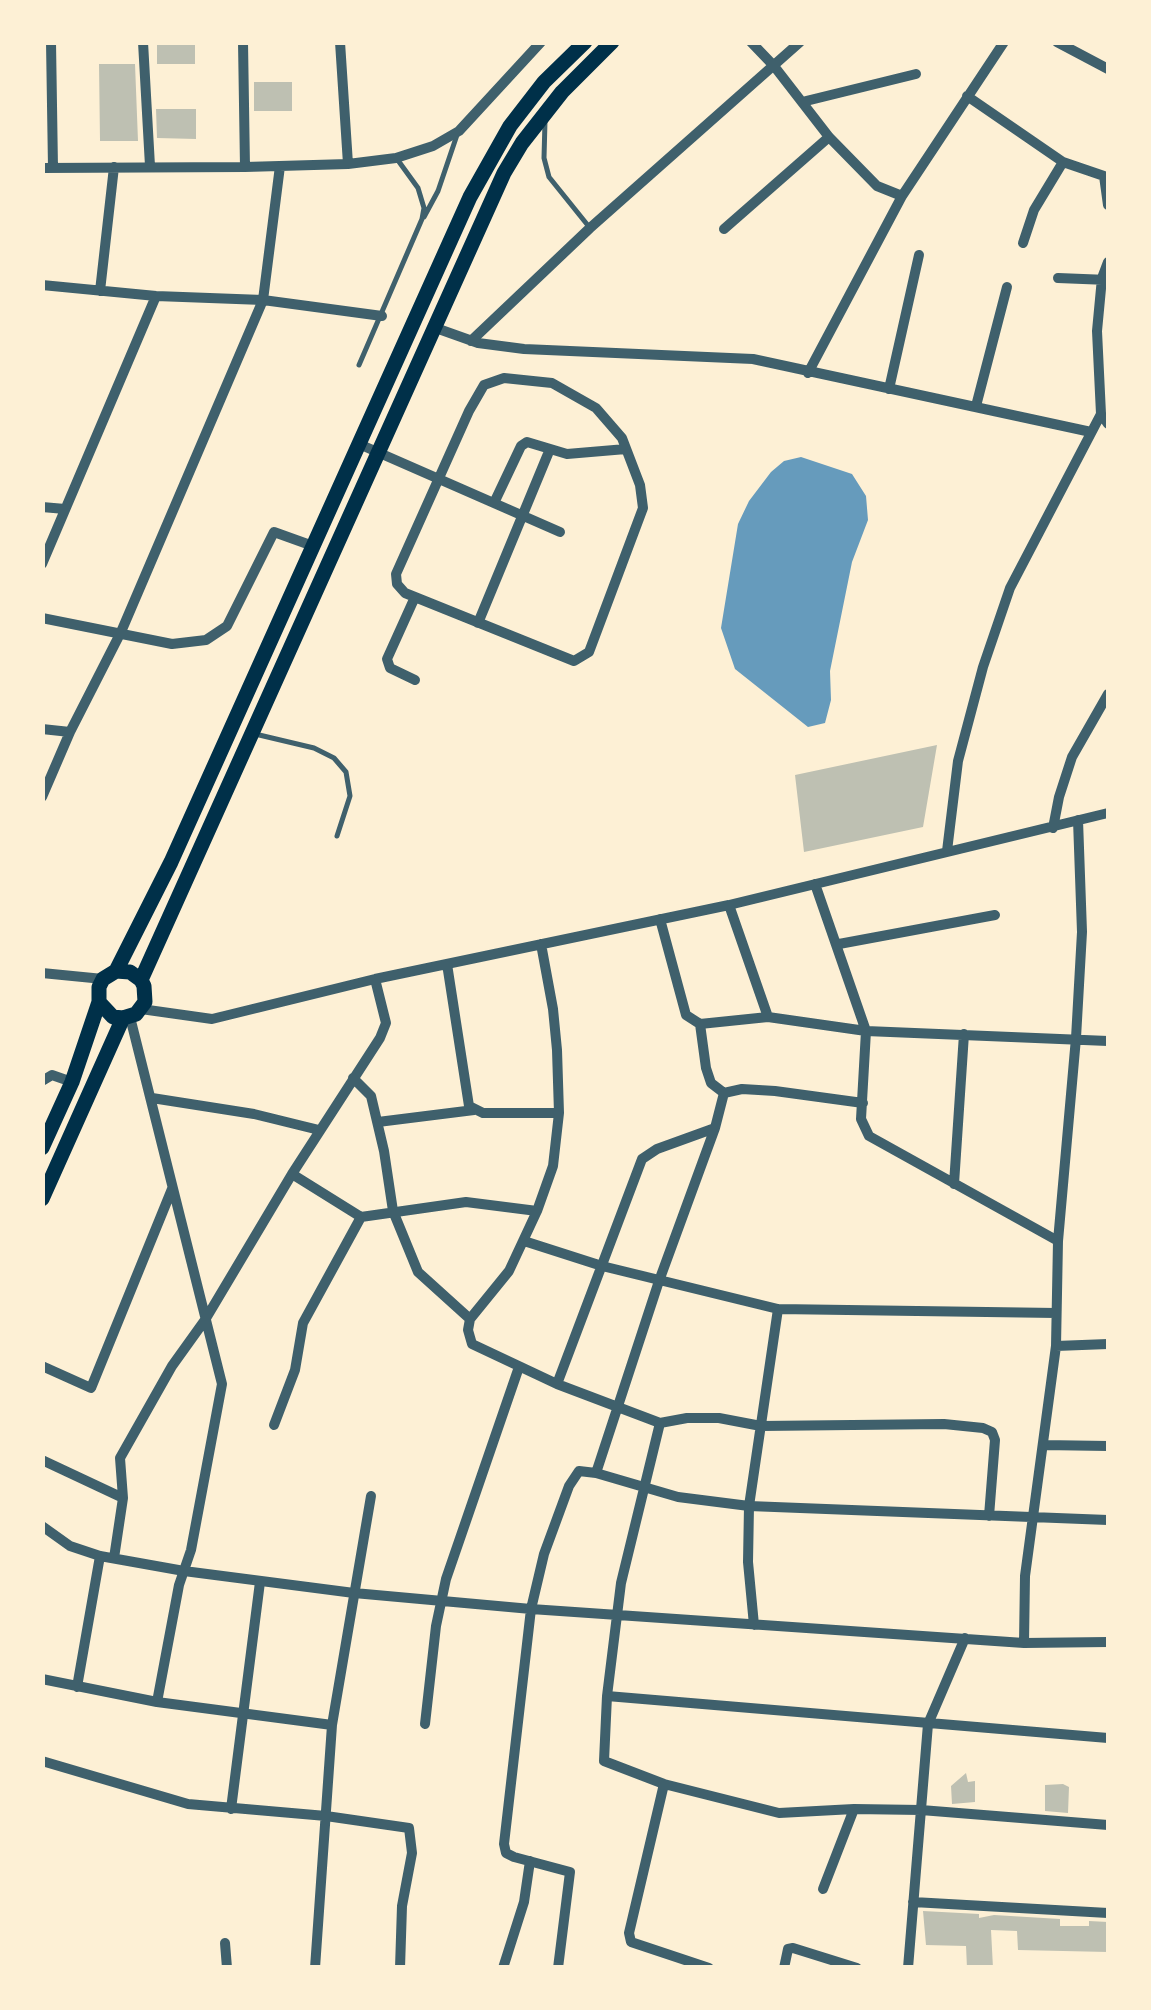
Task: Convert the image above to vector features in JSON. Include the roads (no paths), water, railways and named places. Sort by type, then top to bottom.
[{"type":"main road","points":[[42,1148],[72,1082],[99,1002],[99,986],[110,975],[171,862],[451,235],[493,154],[535,93],[585,42]]},
{"type":"main road","points":[[140,980],[504,173],[545,112],[612,42]]},
{"type":"main road","points":[[42,1199],[131,1015],[146,994],[140,980],[130,972],[110,975]]},
{"type":"main road","points":[[99,1002],[112,1017],[131,1015]]},
{"type":"street","points":[[142,42],[150,166]]},
{"type":"street","points":[[243,42],[245,167]]},
{"type":"street","points":[[340,42],[348,164]]},
{"type":"street","points":[[48,47],[48,168],[245,167],[348,164],[396,158],[433,146],[459,130],[541,42]]},
{"type":"street","points":[[751,42],[829,138],[877,186],[902,196]]},
{"type":"street","points":[[472,341],[590,228],[800,42]]},
{"type":"street","points":[[808,373],[902,196],[1004,42]]},
{"type":"street","points":[[1058,42],[1108,69]]},
{"type":"street","points":[[802,102],[916,74]]},
{"type":"street","points":[[968,96],[1063,162],[1106,175],[1108,205]]},
{"type":"street","points":[[724,229],[829,138]]},
{"type":"street","points":[[1022,244],[1034,210],[1063,162]]},
{"type":"street","points":[[42,798],[70,732],[121,632],[263,300],[280,166]]},
{"type":"street","points":[[100,291],[114,167]]},
{"type":"street","points":[[889,390],[919,255]]},
{"type":"street","points":[[947,852],[958,761],[1010,588],[1100,414],[1108,262]]},
{"type":"street","points":[[1058,278],[1106,280]]},
{"type":"street","points":[[42,285],[156,296],[263,300],[382,316]]},
{"type":"street","points":[[976,406],[1006,287]]},
{"type":"street","points":[[42,564],[156,296]]},
{"type":"street","points":[[433,327],[472,341],[556,352],[752,359],[1091,432]]},
{"type":"street","points":[[493,379],[552,383],[596,408],[612,424],[640,486],[643,508],[588,652],[574,661],[566,660],[415,597],[397,584],[396,574],[439,479],[474,401],[493,379]]},
{"type":"street","points":[[1100,414],[1108,424]]},
{"type":"street","points":[[494,503],[521,446],[527,442],[579,454],[626,449]]},
{"type":"street","points":[[359,444],[560,532]]},
{"type":"street","points":[[478,624],[550,450]]},
{"type":"street","points":[[42,506],[66,509]]},
{"type":"street","points":[[42,618],[172,644],[218,634],[227,626],[249,587],[274,532],[314,546]]},
{"type":"street","points":[[415,597],[388,659],[390,668],[415,680]]},
{"type":"street","points":[[1053,828],[1058,796],[1072,758],[1108,694]]},
{"type":"street","points":[[42,729],[70,732]]},
{"type":"street","points":[[156,1702],[220,1408],[220,1370],[131,1015],[212,1019],[375,979],[729,905],[1108,813]]},
{"type":"street","points":[[1024,1643],[1025,1576],[1056,1346],[1058,1242],[1082,932],[1078,820]]},
{"type":"street","points":[[815,884],[866,1031],[861,1119],[869,1136],[1058,1242]]},
{"type":"street","points":[[729,905],[768,1018]]},
{"type":"street","points":[[838,944],[996,915]]},
{"type":"street","points":[[660,919],[686,1015],[700,1024],[768,1018],[866,1031],[1108,1041]]},
{"type":"street","points":[[541,944],[554,1010],[559,1113],[551,1176],[524,1241],[498,1289],[470,1320],[470,1339],[477,1349],[660,1423],[718,1418],[761,1426],[944,1424],[992,1432],[995,1440],[989,1516]]},
{"type":"street","points":[[447,964],[468,1103],[474,1110]]},
{"type":"street","points":[[42,974],[110,975]]},
{"type":"street","points":[[114,1558],[123,1498],[120,1458],[172,1366],[205,1320],[319,1130],[384,1031],[384,1013],[375,979]]},
{"type":"street","points":[[700,1024],[711,1083],[724,1093]]},
{"type":"street","points":[[954,1184],[964,1034]]},
{"type":"street","points":[[42,1081],[52,1075],[72,1082]]},
{"type":"street","points":[[353,1078],[368,1091],[378,1122],[393,1211],[422,1278],[470,1320]]},
{"type":"street","points":[[724,1093],[742,1089],[774,1091],[863,1103]]},
{"type":"street","points":[[596,1472],[659,1281],[716,1128],[724,1093]]},
{"type":"street","points":[[152,1098],[254,1114],[319,1130]]},
{"type":"street","points":[[378,1122],[474,1110],[559,1113]]},
{"type":"street","points":[[557,1384],[642,1159],[656,1149],[716,1128]]},
{"type":"street","points":[[292,1174],[360,1218],[466,1202],[537,1211]]},
{"type":"street","points":[[42,1366],[91,1388],[172,1189]]},
{"type":"street","points":[[274,1425],[295,1370],[304,1323],[360,1218]]},
{"type":"street","points":[[524,1241],[602,1266],[778,1309],[1056,1312]]},
{"type":"street","points":[[754,1625],[748,1562],[749,1506],[778,1309]]},
{"type":"street","points":[[1056,1346],[1108,1344]]},
{"type":"street","points":[[424,1724],[441,1601],[519,1368]]},
{"type":"street","points":[[660,1423],[642,1487],[616,1614],[604,1762],[664,1784],[779,1813],[921,1810],[1108,1825]]},
{"type":"street","points":[[1042,1445],[1108,1446]]},
{"type":"street","points":[[42,1460],[123,1498]]},
{"type":"street","points":[[558,1968],[572,1877],[565,1869],[506,1853],[504,1844],[530,1609],[544,1554],[579,1471],[596,1472],[678,1498],[749,1506],[1108,1520]]},
{"type":"street","points":[[315,1968],[332,1726],[371,1496]]},
{"type":"street","points":[[42,1526],[70,1546],[100,1556],[184,1572],[354,1594],[1024,1643],[1108,1642]]},
{"type":"street","points":[[78,1687],[100,1556]]},
{"type":"street","points":[[231,1809],[260,1582]]},
{"type":"street","points":[[908,1968],[928,1724],[964,1638]]},
{"type":"street","points":[[42,1679],[156,1702],[332,1726]]},
{"type":"street","points":[[607,1696],[1108,1738]]},
{"type":"street","points":[[42,1761],[188,1804],[401,1824],[409,1828],[412,1852],[402,1906],[400,1968]]},
{"type":"street","points":[[664,1784],[631,1942],[709,1968]]},
{"type":"street","points":[[823,1889],[854,1809]]},
{"type":"street","points":[[504,1968],[524,1902],[530,1860]]},
{"type":"street","points":[[913,1902],[1108,1914]]},
{"type":"street","points":[[225,1944],[227,1968]]},
{"type":"street","points":[[784,1968],[788,1949],[793,1948],[857,1968]]},
{"type":"lane","points":[[545,112],[544,158],[549,176],[590,228]]},
{"type":"lane","points":[[359,365],[438,190],[459,130]]},
{"type":"lane","points":[[396,158],[418,188],[424,208],[422,219]]},
{"type":"lane","points":[[252,733],[314,748],[334,758],[346,772],[350,796],[337,836]]},
{"type":"water","points":[[801,457],[852,474],[866,496],[868,520],[852,562],[830,671],[831,700],[825,723],[808,727],[735,669],[721,628],[738,524],[749,501],[771,472],[784,461]]}]
